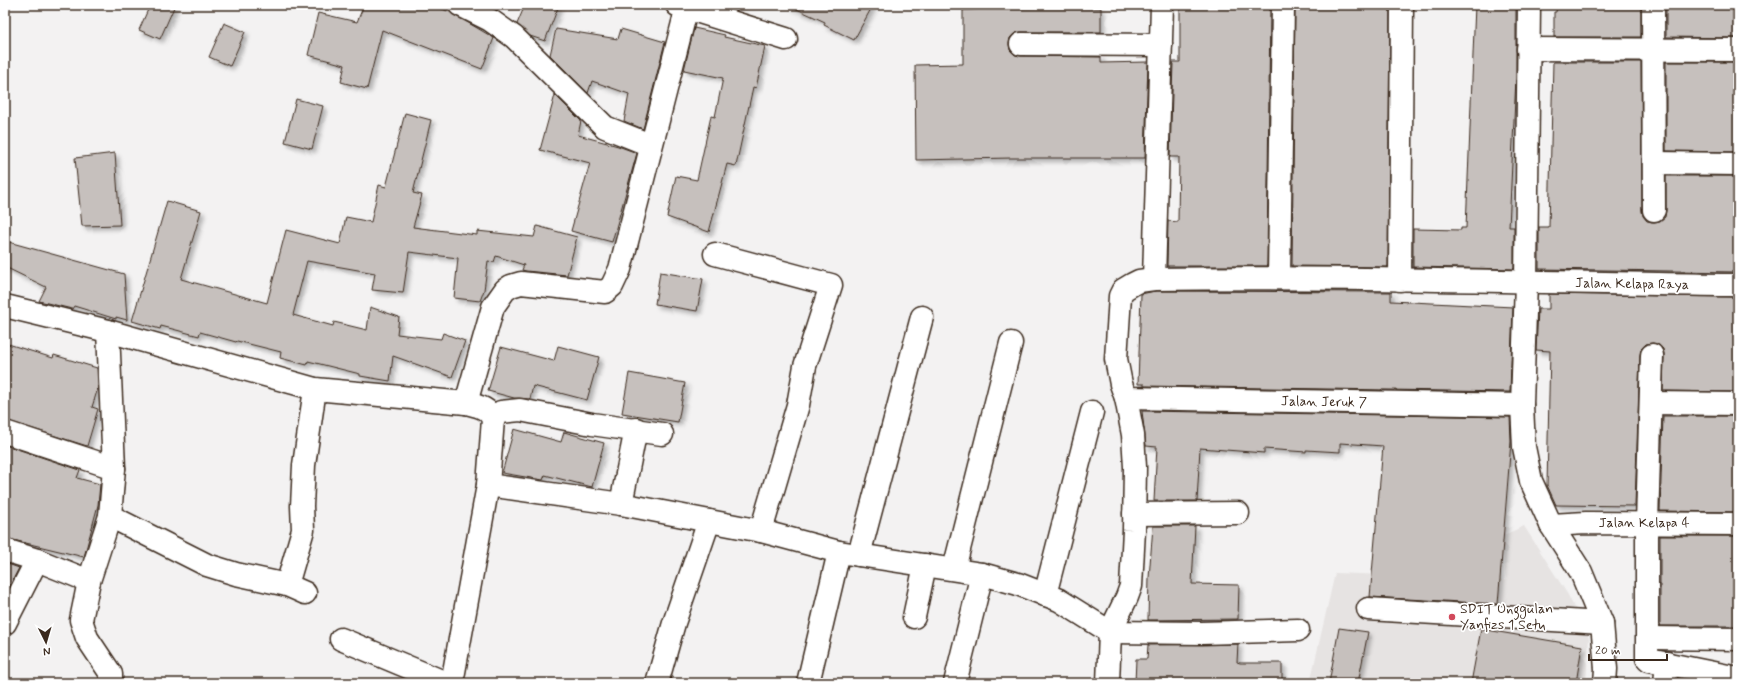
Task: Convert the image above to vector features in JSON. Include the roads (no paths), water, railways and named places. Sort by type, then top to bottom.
[{"type":"street","points":[[460,5],[490,20],[514,37],[605,127],[650,145]]},
{"type":"street","points":[[1154,279],[1162,5]]},
{"type":"street","points":[[1279,277],[1283,5]]},
{"type":"street","points":[[1400,280],[1402,5]]},
{"type":"street","points":[[1529,5],[1526,282],[1522,405],[1524,447],[1527,468],[1531,481],[1551,525],[1581,572],[1602,623],[1606,669],[1605,683]]},
{"type":"street","points":[[1653,5],[1652,49],[1654,210]]},
{"type":"street","points":[[466,403],[493,307],[505,290],[511,286],[521,283],[605,292],[612,286],[620,269],[682,6],[786,39]]},
{"type":"street","points":[[1021,44],[1162,45]]},
{"type":"street","points":[[1528,49],[1738,50]]},
{"type":"street","points":[[1654,162],[1738,164]]},
{"type":"street","points":[[715,254],[831,284],[805,366],[798,405],[762,531]]},
{"type":"street","name":"Jalan Kelapa Raya","points":[[1102,627],[1131,586],[1134,514],[1133,435],[1126,398],[1121,384],[1116,359],[1120,296],[1123,290],[1133,284],[1139,281],[1154,279],[1279,277],[1738,285]]},
{"type":"street","points":[[5,306],[108,331],[315,389],[466,403],[485,408],[493,419],[488,485],[452,683]]},
{"type":"street","points":[[808,683],[922,317]]},
{"type":"street","points":[[108,331],[114,468],[110,516],[89,581],[81,620],[87,638],[111,674],[111,683]]},
{"type":"street","points":[[954,569],[1012,343]]},
{"type":"street","points":[[1652,355],[1647,523],[1648,659],[1666,673],[1738,678]]},
{"type":"street","points":[[110,516],[208,565],[236,574],[296,589],[303,530],[302,506],[304,465],[315,389]]},
{"type":"street","name":"Jalan Jeruk 7","points":[[1126,398],[1522,405]]},
{"type":"street","points":[[1651,403],[1738,404]]},
{"type":"street","points":[[493,419],[501,412],[520,410],[592,424],[636,429],[662,434]]},
{"type":"street","points":[[1052,598],[1092,412]]},
{"type":"street","points":[[621,504],[636,429]]},
{"type":"street","points":[[5,432],[114,468]]},
{"type":"street","points":[[488,485],[621,504],[762,531],[849,553],[982,574],[1018,584],[1052,598],[1102,627],[1202,633],[1298,630]]},
{"type":"street","points":[[1134,514],[1238,513]]},
{"type":"street","points":[[657,683],[674,623],[709,521]]},
{"type":"street","name":"Jalan Kelapa 4","points":[[1551,525],[1647,523],[1738,524]]},
{"type":"street","points":[[5,550],[37,560],[89,581]]},
{"type":"street","points":[[5,623],[37,560]]},
{"type":"street","points":[[914,617],[925,565]]},
{"type":"street","points":[[954,683],[982,574]]},
{"type":"street","points":[[1368,609],[1602,623]]},
{"type":"street","points":[[1102,627],[1108,683]]},
{"type":"street","points":[[1648,638],[1738,638]]},
{"type":"street","points":[[341,639],[446,683]]},
{"type":"place","name":"SDIT Unggulan Yanfizs 1 Setu","points":[[1452,617]]}]
